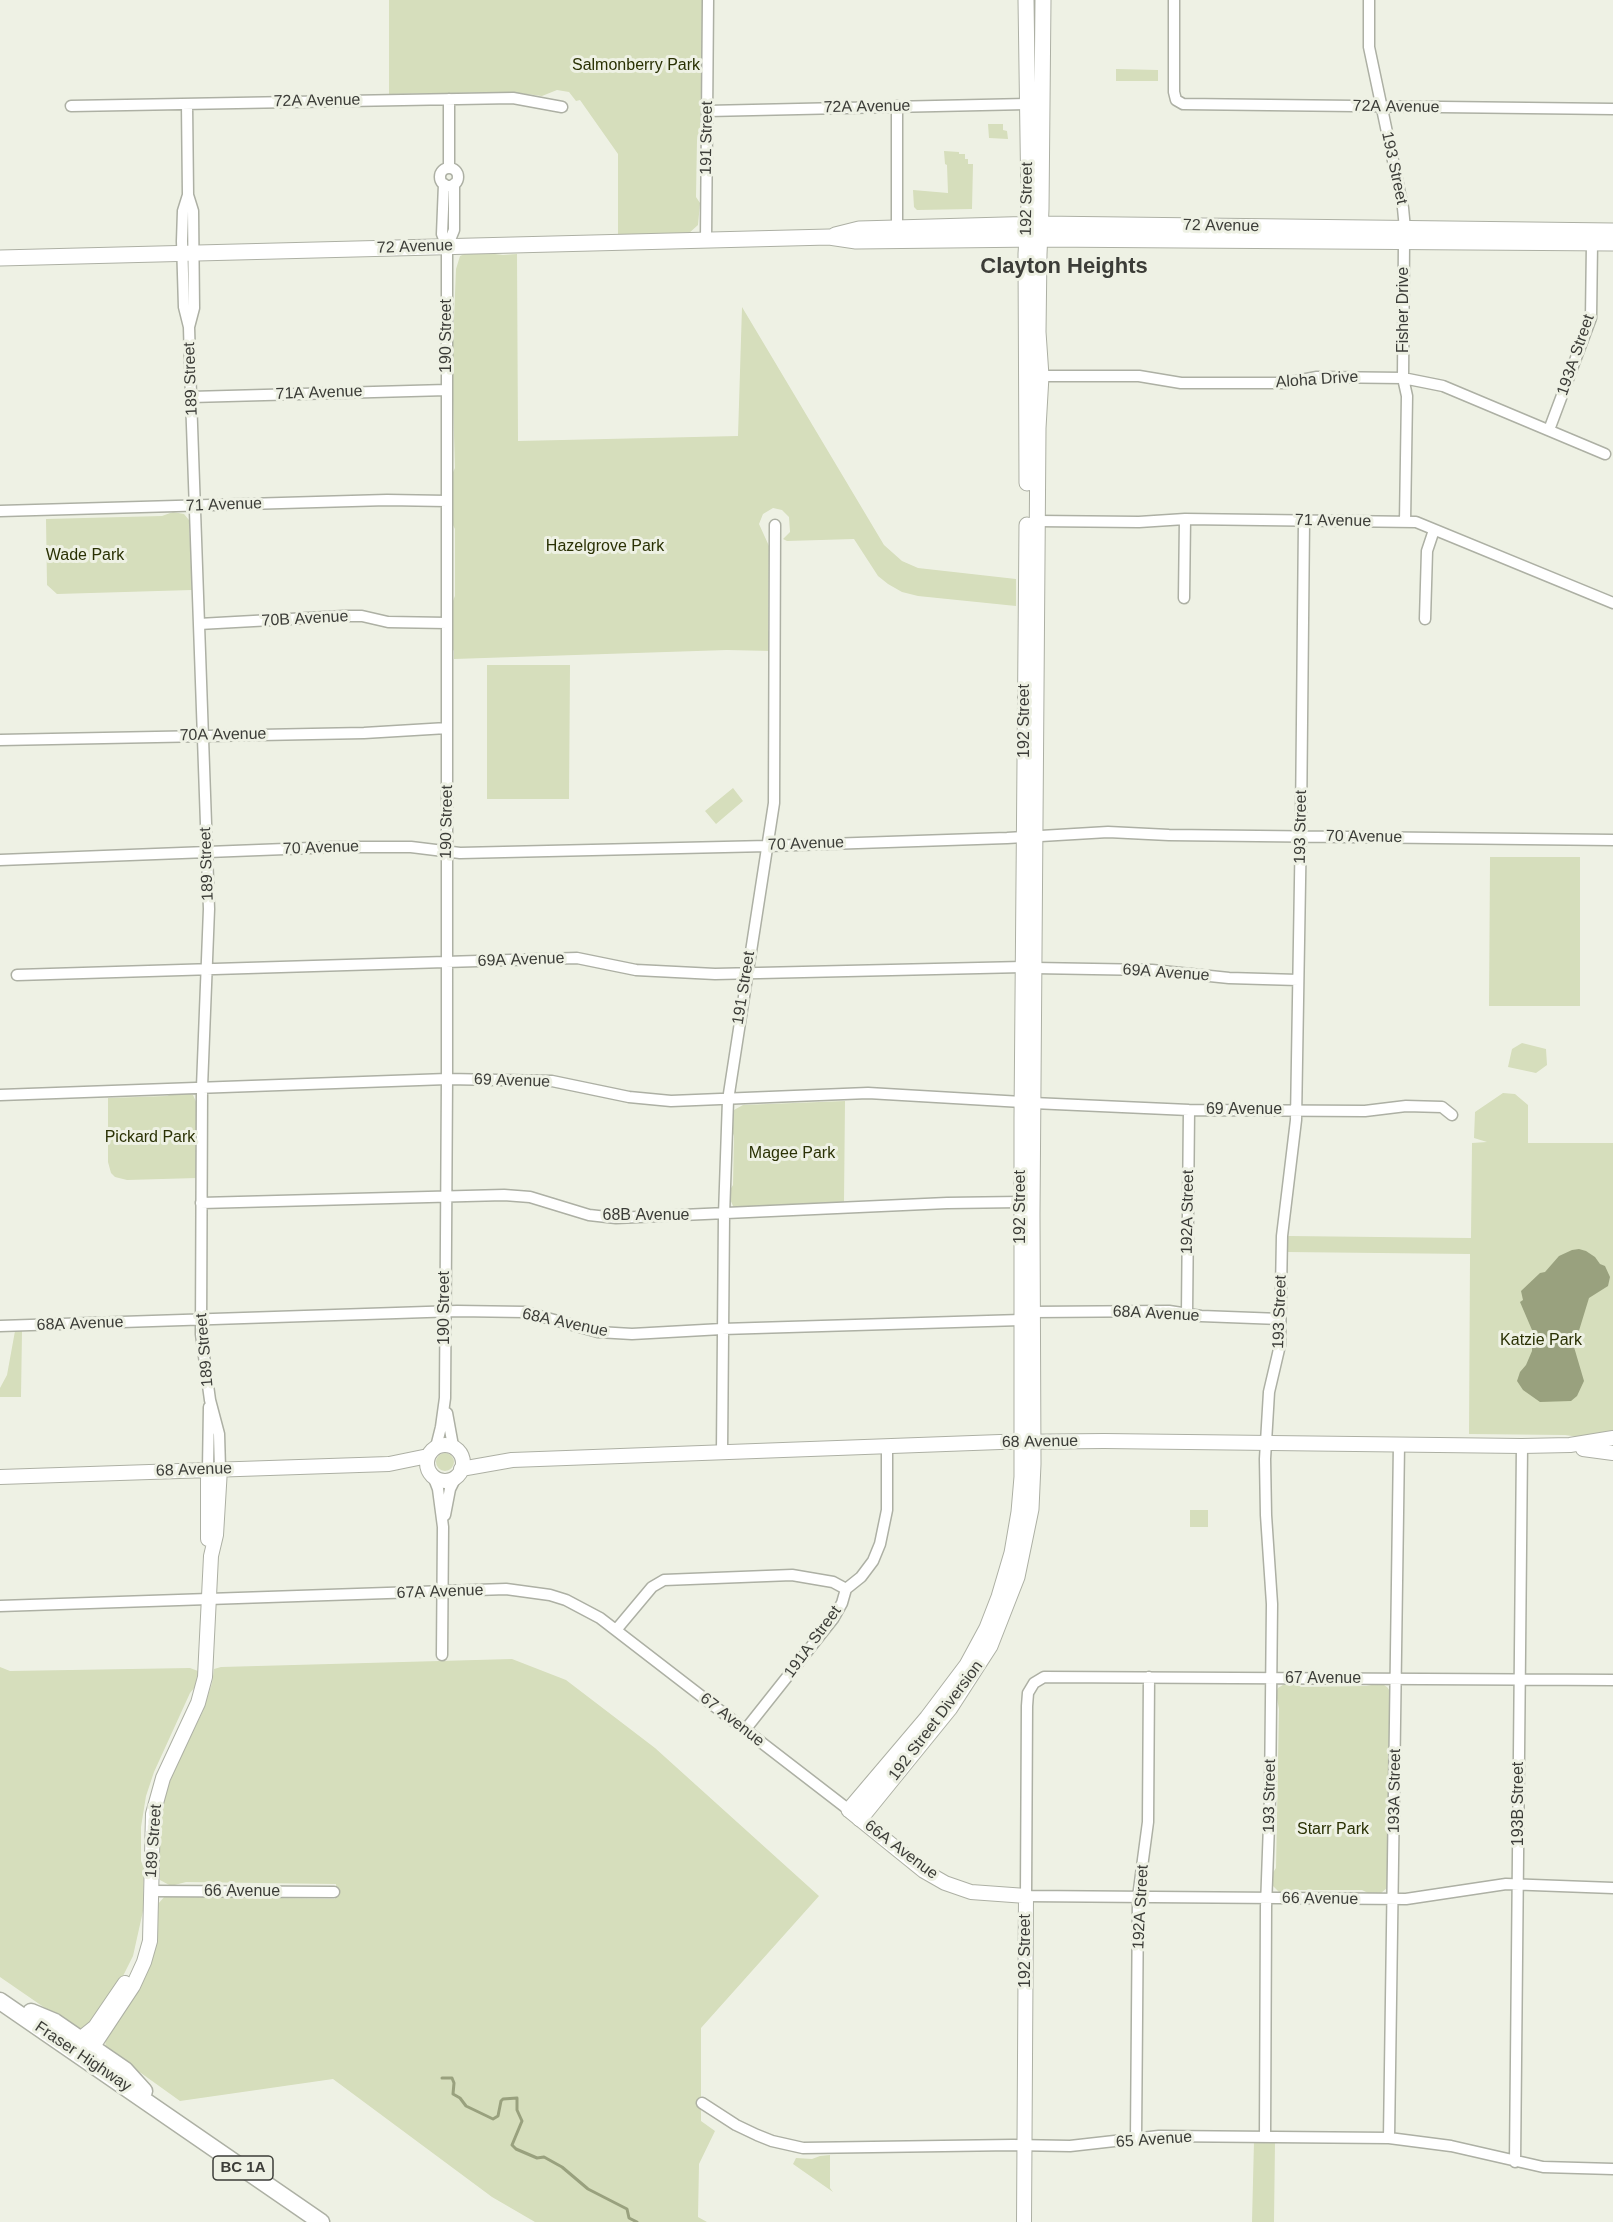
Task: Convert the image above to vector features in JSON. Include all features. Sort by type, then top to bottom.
[{"type":"main road","name":"192 Street","points":[[1026,0],[1027,104],[1041,376],[1030,837]]},
{"type":"main road","name":"192 Street","points":[[1027,1442],[1034,232],[1043,0]]},
{"type":"main road","name":"72 Avenue","points":[[829,237],[859,229],[897,227],[1274,241],[1404,235]]},
{"type":"main road","points":[[1404,235],[1497,236],[1520,230],[1613,231]]},
{"type":"main road","name":"72 Avenue","points":[[0,258],[829,237],[856,241],[1034,232],[1404,235],[1613,243]]},
{"type":"main road","name":"192 Street","points":[[1028,1102],[1023,988],[1029,968]]},
{"type":"main road","name":"192 Street Diversion","points":[[854,1815],[943,1699],[967,1665],[987,1628],[1012,1553],[1027,1442]]},
{"type":"main road","name":"Fraser Highway","points":[[0,2000],[55,2022],[125,2070],[165,2114]]},
{"type":"main road","name":"Fraser Highway","points":[[0,2000],[321,2222]]},
{"type":"main road","points":[[58,2040],[88,2049],[86,2044]]},
{"type":"street","name":"191 Street","points":[[706,240],[708,0]]},
{"type":"street","name":"72A Avenue","points":[[1174,0],[1174,92],[1179,102],[1183,104],[1613,109]]},
{"type":"street","name":"193 Street","points":[[1369,0],[1369,47],[1403,208],[1404,235]]},
{"type":"street","name":"72A Avenue","points":[[70,106],[513,98],[562,107]]},
{"type":"street","name":"190 Street","points":[[432,1451],[444,1398],[447,1079],[447,246],[442,234],[449,184],[457,180],[458,175],[449,168],[449,99]]},
{"type":"street","name":"189 Street","points":[[86,2044],[134,1986],[150,1941],[153,1814],[163,1778],[190,1724],[204,1685],[210,1599],[212,1556],[207,1536],[214,1469],[208,1416],[210,1401],[201,1320],[202,1087],[209,909],[189,327],[184,307],[188,253],[183,211],[188,195],[187,104]]},
{"type":"street","name":"72A Avenue","points":[[707,111],[1027,104]]},
{"type":"street","points":[[897,106],[897,227]]},
{"type":"street","name":"Fisher Drive","points":[[1404,235],[1403,378],[1407,396],[1405,522]]},
{"type":"street","name":"193A Street","points":[[1549,430],[1591,318],[1592,243]]},
{"type":"street","name":"Aloha Drive","points":[[1041,376],[1139,376],[1181,383],[1285,384],[1317,377],[1403,378],[1443,386],[1605,454]]},
{"type":"street","name":"71A Avenue","points":[[191,398],[447,390]]},
{"type":"street","name":"71 Avenue","points":[[0,511],[387,500],[447,501]]},
{"type":"street","points":[[1184,598],[1185,519]]},
{"type":"street","name":"71 Avenue","points":[[1037,521],[1139,522],[1185,519],[1416,522],[1613,603]]},
{"type":"street","name":"193 Street","points":[[1264,2137],[1272,1592],[1266,1515],[1267,1402],[1280,1345],[1282,1236],[1296,1110],[1304,521]]},
{"type":"street","name":"191 Street","points":[[722,1452],[722,1329],[728,1100],[746,974],[768,846],[775,781],[775,525]]},
{"type":"street","points":[[1425,619],[1426,551],[1434,530]]},
{"type":"street","name":"70B Avenue","points":[[199,624],[344,615],[393,622],[447,623]]},
{"type":"street","name":"70A Avenue","points":[[0,741],[364,733],[447,728]]},
{"type":"street","name":"70 Avenue","points":[[0,860],[381,847],[411,847],[460,853],[768,846],[1108,832],[1613,840]]},
{"type":"street","name":"69A Avenue","points":[[17,975],[577,958],[636,970],[746,974],[1029,968],[1152,970],[1229,978],[1298,980]]},
{"type":"street","name":"69 Avenue","points":[[0,1095],[447,1079],[552,1081],[629,1097],[671,1101],[879,1093],[1189,1110],[1365,1111],[1406,1106],[1442,1107],[1452,1115]]},
{"type":"street","name":"192A Street","points":[[1187,1314],[1189,1110]]},
{"type":"street","name":"68B Avenue","points":[[201,1203],[445,1196],[530,1197],[599,1217],[724,1215],[902,1205],[1027,1208]]},
{"type":"street","name":"68A Avenue","points":[[0,1326],[445,1312],[525,1312],[598,1332],[632,1334],[1161,1311],[1201,1316],[1280,1318]]},
{"type":"street","name":"190 Street","points":[[444,1398],[457,1450]]},
{"type":"street","name":"68 Avenue","points":[[459,1473],[512,1460],[887,1446],[1027,1442],[1522,1446],[1570,1445],[1613,1438]]},
{"type":"street","name":"193A Street","points":[[1389,2138],[1399,1444]]},
{"type":"street","points":[[442,1655],[443,1527],[438,1489],[427,1464],[432,1451],[444,1445],[457,1450],[463,1461],[450,1489],[443,1527]]},
{"type":"street","name":"68 Avenue","points":[[1570,1445],[1613,1453]]},
{"type":"street","name":"191A Street","points":[[745,1730],[833,1619],[846,1589],[861,1577],[873,1561],[880,1544],[887,1510],[887,1446]]},
{"type":"street","name":"193B Street","points":[[1515,2162],[1522,1446]]},
{"type":"street","name":"68 Avenue","points":[[457,1450],[512,1460]]},
{"type":"street","name":"68 Avenue","points":[[389,1464],[432,1451]]},
{"type":"street","name":"68 Avenue","points":[[0,1477],[389,1464],[431,1473]]},
{"type":"street","points":[[431,1473],[443,1480],[459,1473]]},
{"type":"street","points":[[616,1630],[652,1587],[664,1580],[792,1575],[832,1582],[846,1589]]},
{"type":"street","name":"67A Avenue","points":[[0,1606],[515,1589],[544,1593],[566,1600],[583,1608],[616,1630]]},
{"type":"street","name":"67 Avenue","points":[[616,1630],[854,1815]]},
{"type":"street","name":"67 Avenue","points":[[1034,1683],[1044,1677],[1055,1676],[1613,1680]]},
{"type":"street","name":"192A Street","points":[[1136,2138],[1138,1897],[1149,1822],[1149,1677]]},
{"type":"street","name":"192 Street","points":[[1024,2222],[1027,1706],[1028,1693],[1034,1683]]},
{"type":"street","name":"66A Avenue","points":[[854,1815],[924,1871],[945,1883],[971,1892],[1026,1896]]},
{"type":"street","name":"66 Avenue","points":[[1026,1896],[1416,1899],[1519,1884],[1613,1888]]},
{"type":"street","name":"66 Avenue","points":[[151,1891],[334,1892]]},
{"type":"street","name":"65 Avenue","points":[[702,2103],[736,2125],[757,2135],[803,2148],[1091,2145],[1136,2138],[1389,2138],[1450,2146],[1543,2167],[1613,2169]]},
{"type":"green space","name":"Salmonberry Park","points":[[389,0],[703,0],[700,134],[697,140],[696,197],[700,203],[698,225],[688,234],[618,238],[618,154],[580,100],[576,101],[569,92],[557,90],[542,96],[511,92],[389,94]]},
{"type":"green space","points":[[1116,69],[1158,70],[1158,81],[1116,81]]},
{"type":"green space","points":[[988,124],[1003,124],[1003,130],[1007,131],[1008,139],[989,138]]},
{"type":"green space","points":[[944,151],[965,154],[968,164],[973,164],[972,209],[917,210],[914,207],[913,190],[948,193]]},
{"type":"green space","name":"Hazelgrove Park","points":[[471,251],[503,255],[517,254],[518,441],[738,436],[742,307],[884,545],[902,561],[918,568],[1016,579],[1016,606],[918,596],[902,592],[878,576],[854,539],[787,541],[783,539],[790,532],[789,517],[782,510],[773,508],[763,514],[759,524],[769,546],[768,630],[771,638],[771,651],[727,650],[454,659],[452,603],[455,596],[455,529],[452,523],[452,474],[455,468],[452,368],[456,269],[460,256]]},
{"type":"green space","name":"Wade Park","points":[[173,512],[184,514],[189,520],[192,590],[57,594],[47,585],[46,519],[162,516]]},
{"type":"green space","points":[[487,665],[570,665],[569,799],[487,799]]},
{"type":"green space","points":[[733,788],[743,801],[716,824],[705,811]]},
{"type":"green space","points":[[1490,857],[1580,857],[1580,1006],[1489,1006]]},
{"type":"green space","points":[[1522,1043],[1546,1049],[1547,1065],[1536,1073],[1508,1067],[1512,1049]]},
{"type":"green space","name":"Pickard Park","points":[[185,1092],[193,1095],[197,1104],[197,1178],[127,1180],[115,1177],[111,1173],[108,1162],[108,1098],[167,1096]]},
{"type":"green space","name":"Katzie Park","points":[[1503,1093],[1515,1094],[1528,1105],[1528,1143],[1613,1143],[1613,1433],[1586,1438],[1565,1435],[1469,1434],[1470,1254],[1287,1252],[1288,1236],[1471,1238],[1472,1143],[1487,1142],[1474,1138],[1475,1112]]},
{"type":"green space","name":"Magee Park","points":[[845,1101],[844,1202],[737,1208],[733,1206],[730,1190],[733,1185],[734,1136],[731,1129],[734,1110],[743,1105]]},
{"type":"green space","points":[[15,1331],[22,1331],[21,1397],[0,1397],[0,1388],[7,1375]]},
{"type":"green space","points":[[445,1453],[451,1456],[454,1462],[451,1468],[445,1471],[439,1468],[436,1462],[439,1456]]},
{"type":"green space","points":[[1190,1510],[1208,1510],[1208,1527],[1190,1527]]},
{"type":"green space","points":[[512,1659],[566,1680],[655,1748],[819,1896],[701,2028],[701,2121],[715,2131],[699,2164],[698,2217],[707,2222],[535,2222],[492,2197],[333,2079],[180,2101],[106,2048],[105,2040],[157,1927],[158,1904],[165,1896],[335,1899],[336,1884],[186,1882],[171,1886],[160,1880],[159,1826],[164,1797],[203,1711],[214,1669]]},
{"type":"green space","points":[[0,1667],[10,1671],[190,1668],[198,1671],[195,1687],[190,1693],[154,1772],[146,1796],[141,1827],[141,1861],[144,1868],[143,1911],[133,1956],[120,1982],[91,2026],[82,2030],[74,2028],[0,1977]]},
{"type":"green space","name":"Starr Park","points":[[1286,1683],[1295,1683],[1301,1687],[1366,1686],[1381,1683],[1391,1692],[1389,1882],[1387,1888],[1381,1893],[1370,1894],[1362,1890],[1297,1890],[1280,1893],[1272,1885],[1272,1874],[1276,1868],[1279,1709],[1276,1693],[1278,1688]]},
{"type":"green space","points":[[1254,2141],[1275,2142],[1274,2222],[1252,2222]]},
{"type":"green space","points":[[830,2155],[830,2188],[833,2192],[793,2164],[796,2158],[812,2159]]},
{"type":"shaded area","points":[[1579,1249],[1586,1251],[1605,1266],[1610,1277],[1608,1286],[1589,1298],[1574,1347],[1584,1381],[1577,1396],[1571,1401],[1540,1402],[1523,1390],[1517,1381],[1532,1351],[1532,1330],[1520,1302],[1523,1300],[1521,1291],[1540,1273],[1545,1272],[1559,1256]]},
{"type":"waterway","points":[[442,2078],[452,2078],[453,2094],[460,2098],[466,2106],[493,2119],[498,2116],[503,2099],[517,2098],[517,2110],[522,2121],[512,2145],[516,2149],[537,2158],[544,2157],[562,2167],[588,2189],[627,2209],[629,2218],[637,2222]]},
{"type":"district","name":"Clayton Heights","points":[[1064,267]]}]
